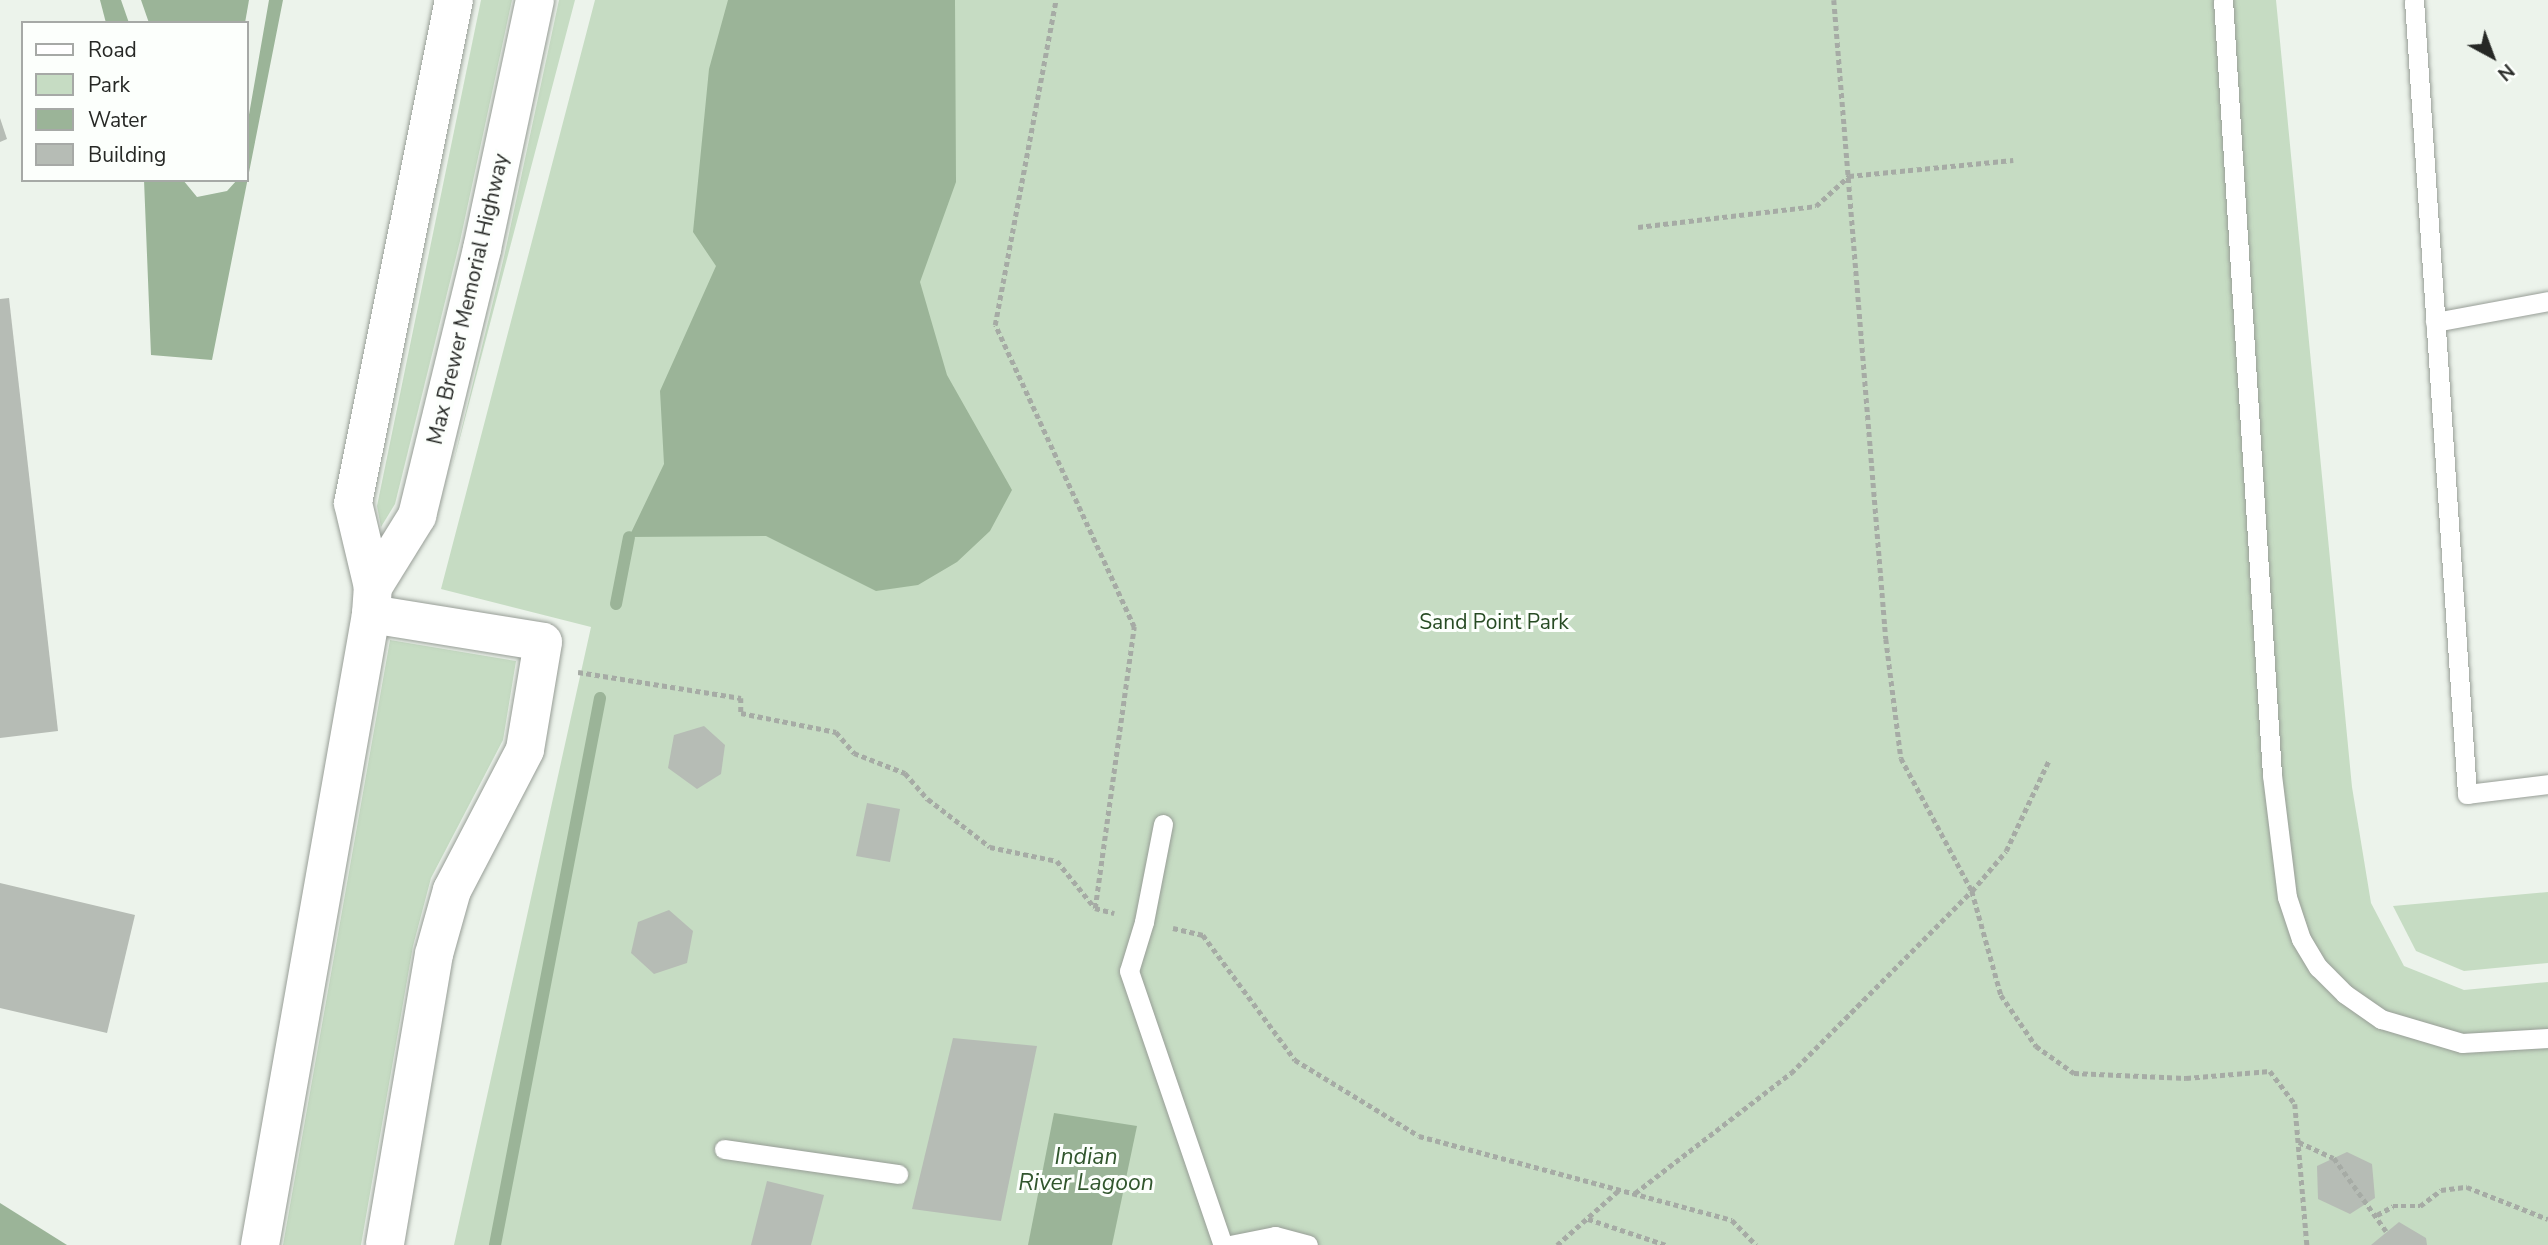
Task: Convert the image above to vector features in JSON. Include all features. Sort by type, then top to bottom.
[{"type":"main road","name":"Max Brewer Memorial Highway","points":[[372,601],[354,503],[454,0]]},
{"type":"main road","name":"Max Brewer Memorial Highway","points":[[260,1245],[372,601],[417,516],[482,249],[536,0]]},
{"type":"main road","points":[[372,601],[543,642],[525,750],[452,890],[441,929],[385,1245]]},
{"type":"lane","points":[[2223,0],[2277,838],[2291,907],[2301,939],[2318,967],[2345,994],[2381,1019],[2462,1043],[2548,1038]]},
{"type":"lane","points":[[2414,0],[2467,794],[2548,784]]},
{"type":"lane","points":[[2435,322],[2548,301]]},
{"type":"lane","points":[[1163,824],[1144,922],[1129,971],[1223,1245]]},
{"type":"lane","points":[[724,1149],[898,1174]]},
{"type":"lane","points":[[1230,1245],[1275,1236],[1308,1245]]},
{"type":"path","points":[[1056,0],[995,325],[1134,627],[1095,908]]},
{"type":"path","points":[[1834,0],[1886,639],[1901,758],[1972,891],[2001,995],[2036,1046],[2074,1073],[2186,1079],[2270,1071],[2295,1104],[2306,1245]]},
{"type":"path","points":[[1638,227],[1815,206],[1849,176],[2013,160]]},
{"type":"path","points":[[538,669],[741,698],[741,713],[836,732],[854,752],[905,774],[928,799],[990,847],[1057,861],[1095,908],[1203,935],[1295,1060],[1419,1136],[1731,1220],[1756,1245]]},
{"type":"path","points":[[1635,1193],[1791,1073],[1972,891],[2006,851],[2049,760]]},
{"type":"path","points":[[2298,1142],[2334,1158],[2386,1231]]},
{"type":"path","points":[[2376,1215],[2393,1206],[2420,1206],[2441,1191],[2467,1187],[2548,1219]]},
{"type":"path","points":[[1557,1245],[1620,1189]]},
{"type":"path","points":[[1587,1218],[1665,1245]]},
{"type":"green space","points":[[481,0],[512,0],[460,241],[395,504],[381,527],[377,506]]},
{"type":"green space","points":[[559,0],[575,0],[451,472],[504,257]]},
{"type":"green space","name":"Sand Point Park","points":[[595,0],[2276,0],[2352,787],[2371,903],[2404,966],[2464,990],[2548,982],[2548,1245],[454,1245],[591,627],[441,589]]},
{"type":"green space","points":[[390,640],[516,661],[503,740],[431,878],[413,946],[361,1245],[283,1245]]},
{"type":"green space","points":[[2548,892],[2548,963],[2464,971],[2416,951],[2393,906]]},
{"type":"water","points":[[100,0],[121,0],[128,21],[105,21]]},
{"type":"water","points":[[141,0],[249,0],[245,21],[148,21]]},
{"type":"water","points":[[269,0],[283,0],[248,177],[248,120]]},
{"type":"water","points":[[728,0],[955,0],[956,182],[920,282],[947,375],[1012,490],[990,531],[957,562],[918,585],[876,591],[766,536],[629,537],[664,464],[660,391],[716,266],[693,232],[709,69]]},
{"type":"water","points":[[144,182],[185,182],[197,197],[227,191],[235,182],[247,182],[212,360],[151,355]]},
{"type":"water","name":"Indian River Lagoon","points":[[1054,1113],[1137,1126],[1112,1245],[1028,1245]]},
{"type":"water","points":[[0,1203],[67,1245],[0,1245]]},
{"type":"building","points":[[0,118],[7,139],[0,142]]},
{"type":"building","points":[[9,298],[58,731],[0,738],[0,299]]},
{"type":"building","points":[[704,726],[725,745],[721,774],[697,789],[668,768],[674,735]]},
{"type":"building","points":[[867,803],[900,809],[890,862],[856,856]]},
{"type":"building","points":[[0,883],[135,915],[107,1033],[0,1008]]},
{"type":"building","points":[[669,910],[693,931],[687,963],[654,974],[631,953],[638,922]]},
{"type":"building","points":[[953,1038],[1037,1046],[1001,1221],[912,1209]]},
{"type":"building","points":[[2347,1152],[2372,1164],[2375,1198],[2350,1214],[2318,1199],[2317,1166]]},
{"type":"building","points":[[767,1181],[824,1195],[811,1245],[751,1245]]},
{"type":"building","points":[[2399,1222],[2426,1238],[2427,1245],[2371,1245]]},
{"type":"waterway","points":[[616,604],[629,537]]},
{"type":"waterway","points":[[495,1245],[600,698]]}]
